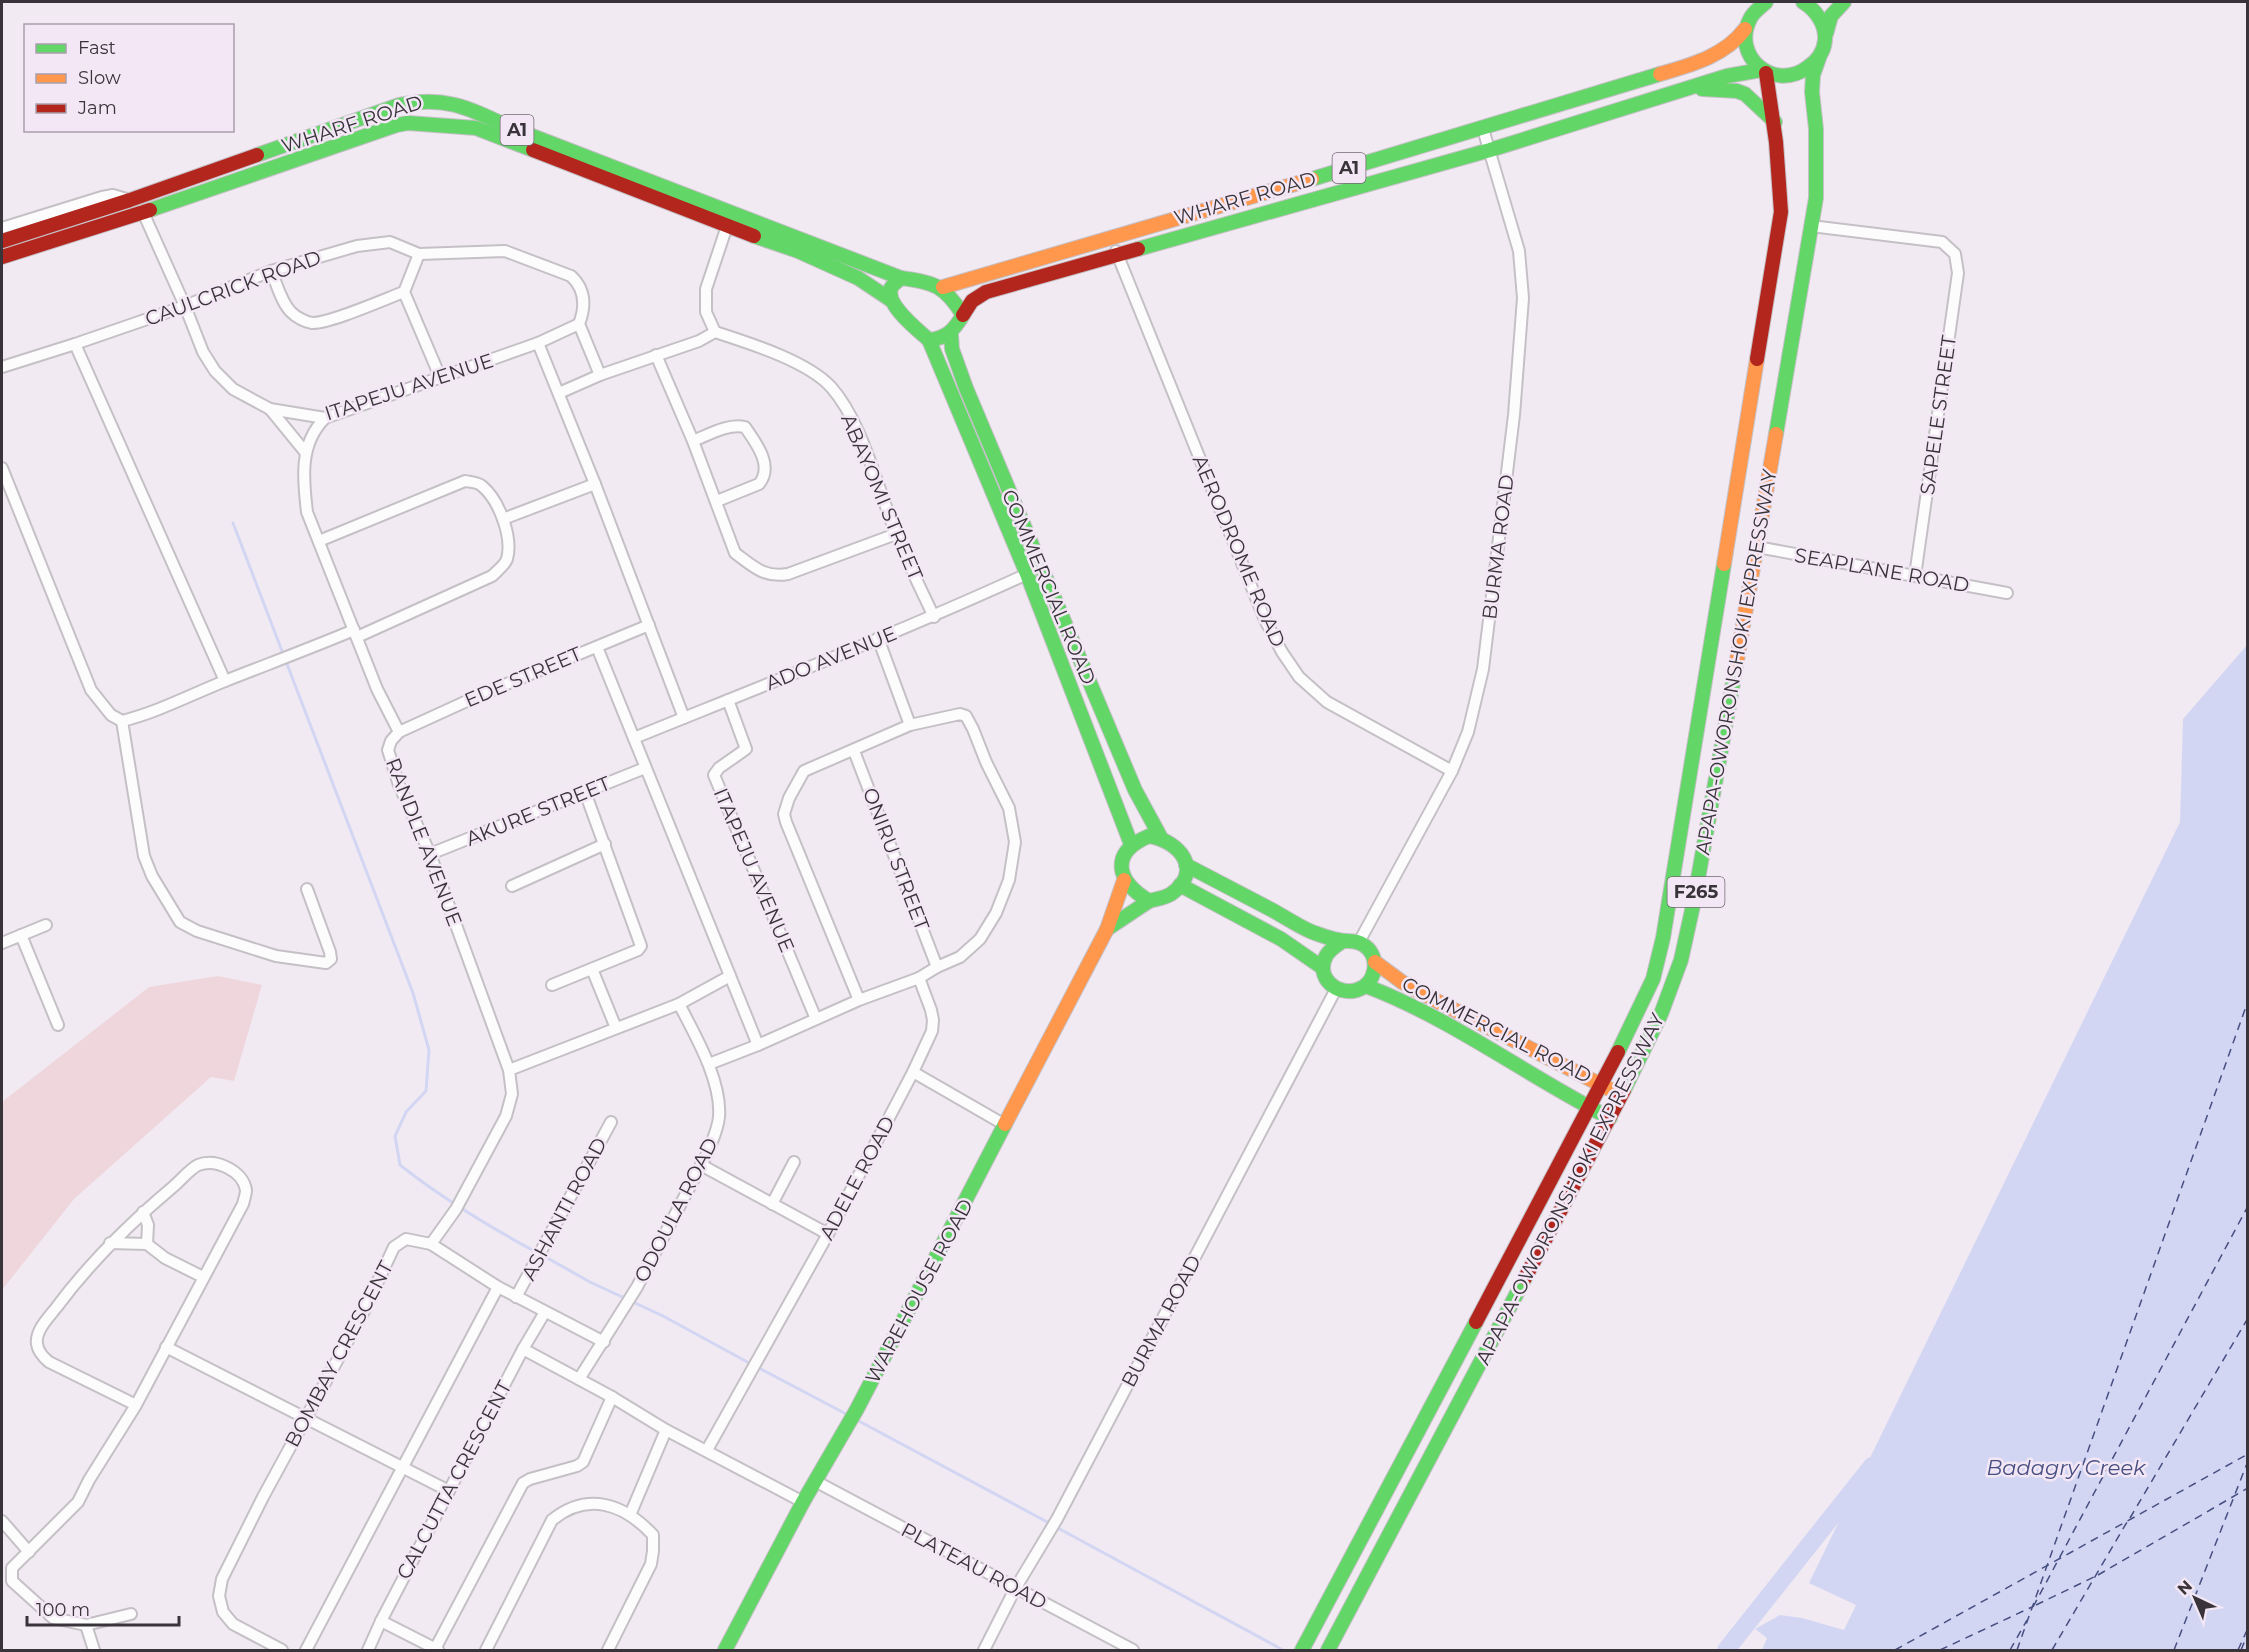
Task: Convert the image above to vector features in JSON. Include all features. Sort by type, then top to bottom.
[{"type":"main road","name":"WHARF ROAD","points":[[943,287],[1483,129],[1703,61],[1736,41],[1745,29],[1749,18],[1766,2]]},
{"type":"main road","points":[[1803,2],[1810,5],[1818,15],[1825,39]]},
{"type":"main road","name":"APAPA-OWORONSHOKI EXPRESSWAY","points":[[1328,1650],[1610,1118],[1661,1014],[1681,960],[1694,901],[1757,547],[1816,198],[1813,75],[1825,39],[1828,20],[1836,8],[1844,2]]},
{"type":"main road","points":[[1745,29],[1745,44],[1751,59],[1764,71]]},
{"type":"main road","name":"WHARF ROAD","points":[[963,315],[967,305],[974,298],[986,292],[1490,150],[1726,76],[1764,71],[1777,76],[1789,77],[1801,74],[1818,58]]},
{"type":"main road","name":"APAPA-OWORONSHOKI EXPRESSWAY","points":[[1303,1649],[1602,1084],[1653,979],[1663,938],[1781,212],[1775,122],[1764,71]]},
{"type":"main road","points":[[1689,88],[1737,91],[1751,99],[1775,122]]},
{"type":"main road","name":"WHARF ROAD","points":[[2,241],[130,200],[399,105],[434,99],[453,102],[509,128],[901,278]]},
{"type":"main road","name":"WHARF ROAD","points":[[2,257],[408,123],[476,128],[727,226],[798,250],[858,278],[891,300]]},
{"type":"main road","points":[[901,278],[935,283],[943,287],[963,315],[951,334],[929,340],[891,300],[892,286],[901,278]]},
{"type":"main road","name":"COMMERCIAL ROAD","points":[[951,334],[952,349],[966,388],[1135,790],[1160,836]]},
{"type":"main road","name":"COMMERCIAL ROAD","points":[[929,340],[1027,574],[1131,844]]},
{"type":"main road","points":[[1149,836],[1160,836],[1178,846],[1186,865],[1185,876],[1173,893],[1149,901],[1133,892],[1124,880],[1122,863],[1131,844],[1149,836]]},
{"type":"main road","points":[[1186,865],[1315,933],[1343,941],[1359,942],[1367,947],[1375,962],[1372,979],[1358,991],[1348,993],[1336,989],[1326,979],[1323,968],[1328,951],[1343,941]]},
{"type":"main road","name":"WAREHOUSE ROAD","points":[[725,1650],[803,1502],[857,1409],[1107,929],[1124,880]]},
{"type":"main road","points":[[1180,885],[1281,939],[1323,968]]},
{"type":"main road","name":"WAREHOUSE ROAD","points":[[1107,929],[1149,901]]},
{"type":"main road","name":"COMMERCIAL ROAD","points":[[1375,962],[1395,977],[1435,1000],[1621,1095]]},
{"type":"main road","name":"COMMERCIAL ROAD","points":[[1366,986],[1392,994],[1465,1034],[1588,1108],[1610,1118]]},
{"type":"street","name":"BURMA ROAD","points":[[1359,942],[1452,771],[1468,732],[1483,669],[1514,415],[1523,298],[1519,251],[1483,129]]},
{"type":"street","points":[[2,228],[102,197],[113,195],[130,200]]},
{"type":"street","name":"ITAPEJU AVENUE","points":[[130,200],[144,212],[203,352],[215,371],[233,389],[270,409],[325,418],[441,379],[538,343],[579,324]]},
{"type":"street","points":[[559,393],[600,375],[699,341],[716,332],[706,312],[706,289],[727,226]]},
{"type":"street","name":"SAPELE STREET","points":[[1811,226],[1942,242],[1955,254],[1958,273],[1914,576]]},
{"type":"street","name":"AERODROME ROAD","points":[[1111,238],[1265,620],[1281,652],[1299,677],[1327,702],[1452,771]]},
{"type":"street","name":"CAULCRICK ROAD","points":[[2,367],[185,306],[271,271],[357,246],[390,242],[419,254],[505,251],[571,276],[579,283],[584,303],[584,313],[579,324],[600,375]]},
{"type":"street","points":[[419,254],[404,292],[441,379]]},
{"type":"street","points":[[271,271],[292,314],[313,323],[404,292]]},
{"type":"street","name":"ABAYOMI STREET","points":[[716,332],[800,365],[830,386],[851,415],[896,534],[934,617]]},
{"type":"street","points":[[538,343],[595,484],[684,718]]},
{"type":"street","points":[[75,344],[225,681]]},
{"type":"street","points":[[656,355],[717,501],[735,553],[766,574],[774,576],[788,574],[896,534]]},
{"type":"street","points":[[270,409],[306,453]]},
{"type":"street","name":"RANDLE AVENUE","points":[[325,418],[309,440],[306,453],[303,481],[308,512],[377,689],[399,732],[391,741],[388,750],[399,785],[430,854],[509,1070],[512,1094],[506,1116],[456,1209],[431,1244]]},
{"type":"street","points":[[693,441],[724,429],[740,426],[745,427],[759,447],[767,470],[764,478],[759,484],[717,501]]},
{"type":"street","points":[[2,468],[91,690],[111,715],[122,721],[150,714],[225,681],[355,634],[492,576],[507,561],[509,539],[503,519],[493,499],[481,484],[465,481],[319,542]]},
{"type":"street","points":[[503,519],[595,484]]},
{"type":"street","name":"SEAPLANE ROAD","points":[[1757,547],[2007,593]]},
{"type":"street","name":"ADO AVENUE","points":[[634,738],[934,617],[1027,574]]},
{"type":"street","name":"EDE STREET","points":[[399,732],[480,695],[649,626]]},
{"type":"street","points":[[878,638],[910,725]]},
{"type":"street","points":[[597,646],[758,1045]]},
{"type":"street","name":"ITAPEJU AVENUE","points":[[728,700],[746,748],[719,768],[714,776],[816,1019]]},
{"type":"street","points":[[709,1064],[859,1000],[919,978],[960,957],[980,939],[996,913],[1009,880],[1015,842],[1009,808],[966,716],[952,714],[910,725],[804,771],[789,798],[784,814],[859,1000]]},
{"type":"street","points":[[122,721],[144,856],[152,876],[180,922],[197,931],[276,956],[326,963],[331,959],[330,952],[307,889]]},
{"type":"street","name":"ONIRU STREET","points":[[854,751],[937,967]]},
{"type":"street","name":"AKURE STREET","points":[[430,854],[645,768]]},
{"type":"street","points":[[552,985],[638,950],[641,946],[585,792]]},
{"type":"street","points":[[512,886],[605,844]]},
{"type":"street","points":[[2,943],[46,925]]},
{"type":"street","points":[[21,935],[58,1025]]},
{"type":"street","points":[[592,969],[616,1028]]},
{"type":"street","points":[[509,1070],[679,1004],[730,976]]},
{"type":"street","name":"ADELE ROAD","points":[[707,1450],[828,1234],[932,1031],[933,1020],[919,978]]},
{"type":"street","name":"BURMA ROAD","points":[[984,1650],[1057,1519],[1336,989]]},
{"type":"street","name":"ODOULA ROAD","points":[[579,1379],[637,1287],[701,1165],[712,1142],[719,1117],[709,1064],[679,1004]]},
{"type":"street","points":[[913,1072],[1005,1125]]},
{"type":"street","name":"ASHANTI ROAD","points":[[516,1297],[611,1122]]},
{"type":"street","points":[[772,1204],[794,1162]]},
{"type":"street","points":[[131,1614],[86,1625],[53,1618],[12,1581],[12,1568],[78,1502],[89,1480],[136,1405],[243,1204],[246,1190],[239,1177],[225,1166],[209,1163],[197,1166],[143,1212],[80,1276],[41,1328],[36,1343],[40,1355],[49,1362],[136,1405]]},
{"type":"street","points":[[701,1165],[828,1234]]},
{"type":"street","points":[[143,1212],[148,1225],[147,1244]]},
{"type":"street","name":"BOMBAY CRESCENT","points":[[282,1650],[262,1646],[233,1624],[223,1612],[219,1596],[222,1579],[363,1313],[394,1247],[406,1239],[431,1244],[498,1287],[604,1342]]},
{"type":"street","points":[[110,1243],[147,1244],[165,1258],[203,1277]]},
{"type":"street","points":[[306,1650],[498,1287]]},
{"type":"street","name":"CALCUTTA CRESCENT","points":[[368,1650],[523,1349],[545,1312]]},
{"type":"street","points":[[166,1347],[449,1491]]},
{"type":"street","points":[[523,1349],[612,1397],[666,1430],[803,1502]]},
{"type":"street","points":[[381,1621],[436,1650],[523,1484],[530,1479],[577,1466],[583,1462],[612,1397]]},
{"type":"street","points":[[630,1515],[666,1430]]},
{"type":"street","name":"PLATEAU ROAD","points":[[815,1481],[1132,1650]]},
{"type":"street","points":[[486,1650],[552,1520],[563,1511],[592,1503],[608,1505],[630,1515],[652,1535],[651,1564],[608,1650]]},
{"type":"street","points":[[2,1521],[29,1552]]},
{"type":"street","points":[[86,1625],[94,1650]]},
{"type":"shaded area","points":[[218,976],[262,985],[234,1081],[211,1077],[74,1199],[2,1290],[2,1102],[149,987]]},
{"type":"water","name":"Badagry Creek","points":[[2247,645],[2247,1650],[1762,1650],[1767,1638],[1755,1629],[1780,1615],[1802,1618],[1844,1630],[1856,1605],[1809,1583],[2180,822],[2183,719]]},
{"type":"waterway","points":[[233,523],[413,993],[429,1050],[426,1091],[406,1112],[395,1136],[400,1165],[466,1212],[536,1252]]},
{"type":"waterway","points":[[542,1255],[590,1282],[663,1316],[751,1364]]},
{"type":"waterway","points":[[757,1367],[850,1416]]},
{"type":"waterway","points":[[855,1419],[1051,1524]]},
{"type":"waterway","name":"Badagry Creek","points":[[1726,1650],[1872,1466]]},
{"type":"waterway","points":[[1056,1527],[1283,1650]]},
{"type":"ferry route","points":[[2017,1650],[2248,1001]]},
{"type":"ferry route","points":[[2033,1607],[2248,1206]]},
{"type":"ferry route","points":[[2130,1518],[2248,1318]]},
{"type":"ferry route","points":[[1895,1650],[2248,1454]]},
{"type":"ferry route","points":[[2174,1650],[2248,1461]]},
{"type":"ferry route","points":[[2098,1575],[2248,1488]]},
{"type":"ferry route","points":[[2052,1650],[2127,1522]]},
{"type":"ferry route","points":[[2036,1605],[2094,1577]]},
{"type":"ferry route","points":[[1940,1650],[2032,1607]]},
{"type":"ferry route","points":[[2010,1650],[2027,1620]]},
{"type":"ferry route","points":[[2238,1650],[2248,1628]]},
{"type":"ferry route","points":[[2241,1650],[2248,1633]]},
{"type":"traffic: fast","points":[[1766,2],[1750,19],[1746,33],[1746,46],[1759,67],[1782,76],[1795,74],[1808,67],[1822,52],[1825,40],[1822,23],[1816,13],[1803,2]]},
{"type":"traffic: fast","points":[[1826,34],[1831,16],[1844,2]]},
{"type":"traffic: fast","points":[[1776,434],[1816,198],[1816,129],[1812,92],[1813,75],[1819,58]]},
{"type":"traffic: fast","points":[[1138,249],[1490,150],[1727,76],[1761,70]]},
{"type":"traffic: fast","points":[[1312,179],[1660,74]]},
{"type":"traffic: fast","points":[[1702,89],[1737,91],[1745,94],[1775,122]]},
{"type":"traffic: fast","points":[[257,155],[399,105],[415,102],[456,105],[901,278]]},
{"type":"traffic: fast","points":[[150,210],[408,123],[476,128],[533,150]]},
{"type":"traffic: fast","points":[[754,236],[798,251],[858,278],[891,300]]},
{"type":"traffic: fast","points":[[901,278],[922,281],[944,292],[963,315],[953,329],[941,337],[929,340],[911,324],[897,309],[890,295],[891,288],[901,278]]},
{"type":"traffic: fast","points":[[951,334],[952,349],[966,388],[1135,790],[1160,836]]},
{"type":"traffic: fast","points":[[929,340],[1027,574],[1131,844]]},
{"type":"traffic: fast","points":[[1618,1052],[1653,979],[1663,938],[1724,564]]},
{"type":"traffic: fast","points":[[1624,1090],[1661,1014],[1681,960],[1694,901],[1736,666]]},
{"type":"traffic: fast","points":[[1149,836],[1160,839],[1178,850],[1187,867],[1186,876],[1181,885],[1171,894],[1149,901],[1129,885],[1122,867],[1127,851],[1149,836]]},
{"type":"traffic: fast","points":[[1186,865],[1312,932],[1332,939],[1359,942],[1365,946],[1373,957],[1374,970],[1369,982],[1357,990],[1336,988],[1330,984],[1323,971],[1326,956],[1343,941]]},
{"type":"traffic: fast","points":[[1180,885],[1281,939],[1323,968]]},
{"type":"traffic: fast","points":[[1107,929],[1149,901]]},
{"type":"traffic: fast","points":[[1366,986],[1398,999],[1460,1031],[1610,1118]]},
{"type":"traffic: fast","points":[[725,1650],[803,1502],[857,1409],[1005,1124]]},
{"type":"traffic: fast","points":[[1328,1650],[1525,1278]]},
{"type":"traffic: fast","points":[[1302,1650],[1476,1322]]},
{"type":"traffic: slow","points":[[1660,74],[1717,53],[1728,46],[1745,29]]},
{"type":"traffic: slow","points":[[943,287],[1312,179]]},
{"type":"traffic: slow","points":[[1724,564],[1757,359]]},
{"type":"traffic: slow","points":[[1736,666],[1776,434]]},
{"type":"traffic: slow","points":[[1005,1124],[1107,929],[1124,880]]},
{"type":"traffic: slow","points":[[1375,962],[1402,982],[1435,1000],[1621,1095]]},
{"type":"traffic: jam","points":[[1757,359],[1781,212],[1776,142],[1766,73]]},
{"type":"traffic: jam","points":[[533,150],[754,236]]},
{"type":"traffic: jam","points":[[2,241],[130,200],[257,155]]},
{"type":"traffic: jam","points":[[2,257],[150,210]]},
{"type":"traffic: jam","points":[[963,315],[972,301],[986,292],[1138,249]]},
{"type":"traffic: jam","points":[[1476,1322],[1618,1052]]},
{"type":"traffic: jam","points":[[1525,1278],[1624,1090]]}]
